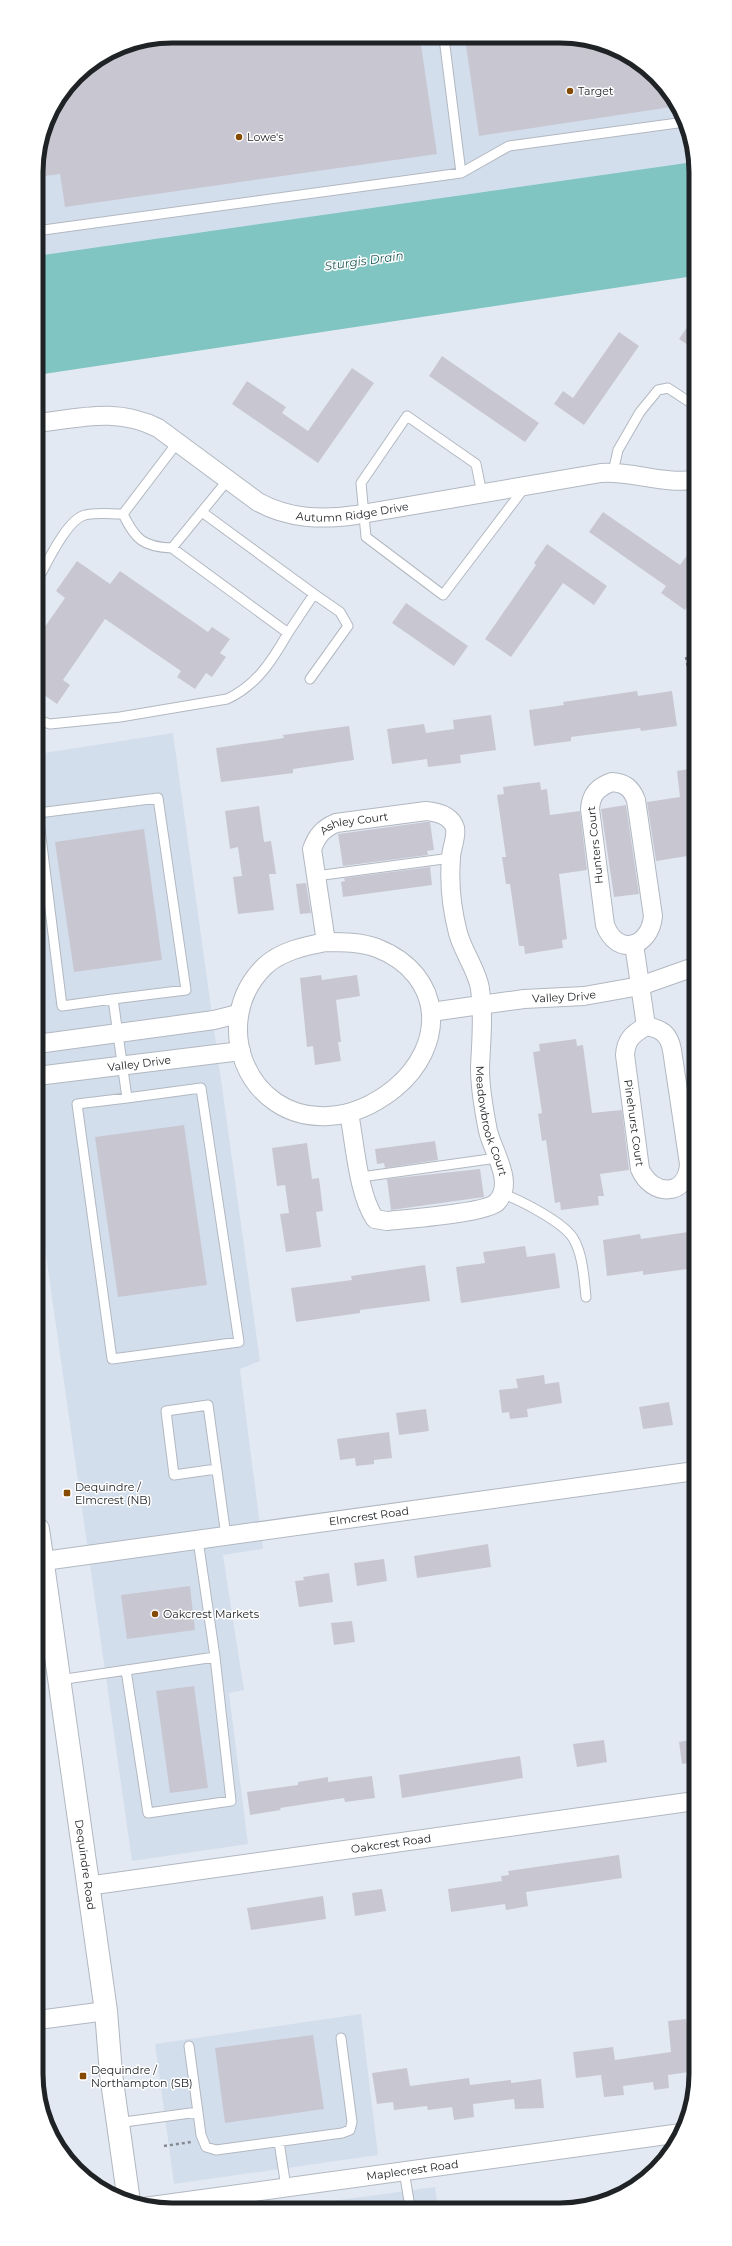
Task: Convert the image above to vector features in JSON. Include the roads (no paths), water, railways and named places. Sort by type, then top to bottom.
[{"type":"main road","name":"Dequindre Road","points":[[43,1556],[87,1886],[106,2011],[117,2123],[128,2195]]},
{"type":"street","name":"Autumn Ridge Drive","points":[[43,422],[103,415],[120,415],[146,422],[158,428],[227,481],[270,509],[291,515],[322,518],[365,514],[613,472],[628,473],[670,482],[689,480]]},
{"type":"street","name":"Hunters Court","points":[[612,782],[622,783],[628,787],[636,800],[653,916],[652,927],[644,939],[634,944],[616,942],[609,935],[605,925],[590,800],[594,793],[602,785],[612,782]]},
{"type":"street","name":"Ashley Court","points":[[326,942],[312,849],[318,835],[326,828],[336,823],[418,812],[439,812],[448,818],[455,828],[455,840],[451,858],[456,928],[460,943],[480,988],[481,1004]]},
{"type":"street","points":[[326,942],[358,943],[393,956],[410,968],[417,978],[425,991],[431,1012],[432,1023],[428,1045],[412,1072],[383,1098],[349,1113],[327,1116],[308,1115],[271,1101],[248,1072],[237,1033],[238,1014],[249,985],[266,965],[300,947],[326,942]]},
{"type":"street","points":[[634,944],[646,1026]]},
{"type":"street","name":"Valley Drive","points":[[431,1012],[524,999],[584,996],[640,986],[689,969]]},
{"type":"street","name":"Meadowbrook Court","points":[[481,1004],[481,1089],[489,1132],[503,1177],[503,1194]]},
{"type":"street","points":[[43,1043],[214,1020],[238,1014]]},
{"type":"street","name":"Pinehurst Court","points":[[646,1026],[666,1033],[670,1040],[672,1050],[689,1164],[689,1173],[685,1180],[671,1189],[660,1189],[651,1185],[643,1178],[640,1169],[625,1055],[629,1038],[646,1026]]},
{"type":"street","name":"Valley Drive","points":[[43,1075],[241,1051]]},
{"type":"street","points":[[349,1113],[367,1207],[375,1219],[387,1221],[486,1207],[495,1204],[503,1194]]},
{"type":"street","name":"Elmcrest Road","points":[[44,1561],[689,1472]]},
{"type":"street","name":"Oakcrest Road","points":[[87,1886],[689,1802]]},
{"type":"street","points":[[43,2019],[106,2011]]},
{"type":"street","name":"Maplecrest Road","points":[[207,2203],[223,2202],[286,2187],[674,2134]]},
{"type":"lane","points":[[445,43],[461,173]]},
{"type":"lane","points":[[43,230],[461,173],[509,146],[679,123]]},
{"type":"lane","points":[[613,472],[618,450],[640,412],[658,390],[668,388],[689,402]]},
{"type":"lane","points":[[482,494],[476,464],[407,416],[360,483],[365,514],[366,537],[443,595],[525,487]]},
{"type":"lane","points":[[123,514],[177,443]]},
{"type":"lane","points":[[172,548],[227,481]]},
{"type":"lane","points":[[202,512],[340,612],[348,626],[310,679]]},
{"type":"lane","points":[[43,570],[51,555],[77,518],[86,514],[123,514]]},
{"type":"lane","points":[[123,514],[130,529],[138,538],[153,547],[172,548],[288,633]]},
{"type":"lane","points":[[43,722],[50,724],[120,717],[227,699],[242,692],[256,680],[277,653],[288,633],[314,594]]},
{"type":"lane","points":[[43,812],[158,798],[186,990],[62,1006],[43,853]]},
{"type":"lane","points":[[316,876],[451,858]]},
{"type":"lane","points":[[113,999],[127,1098]]},
{"type":"lane","points":[[201,1088],[239,1342],[112,1359],[77,1104],[127,1098],[201,1088]]},
{"type":"lane","points":[[361,1177],[497,1158]]},
{"type":"lane","points":[[503,1194],[530,1206],[563,1228],[573,1238],[581,1260],[586,1297]]},
{"type":"lane","points":[[216,1469],[174,1474],[166,1411],[208,1405],[226,1536]]},
{"type":"lane","points":[[126,1670],[148,1813],[231,1801],[215,1657],[198,1540]]},
{"type":"lane","points":[[59,1680],[215,1657]]},
{"type":"lane","points":[[189,2046],[203,2141],[210,2150],[342,2133],[350,2130],[352,2122],[341,2038]]},
{"type":"lane","points":[[117,2123],[198,2112]]},
{"type":"lane","points":[[279,2142],[286,2187]]},
{"type":"lane","points":[[404,2171],[409,2203]]},
{"type":"water","name":"Sturgis Drain","points":[[689,163],[689,277],[43,374],[43,255]]},
{"type":"place","name":"Target","points":[[570,91]]},
{"type":"place","name":"Lowe's","points":[[239,137]]},
{"type":"place","name":"Dequindre / Elmcrest (NB)","points":[[67,1493]]},
{"type":"place","name":"Oakcrest Markets","points":[[155,1614]]},
{"type":"place","name":"Dequindre / Northampton (SB)","points":[[83,2076]]}]
